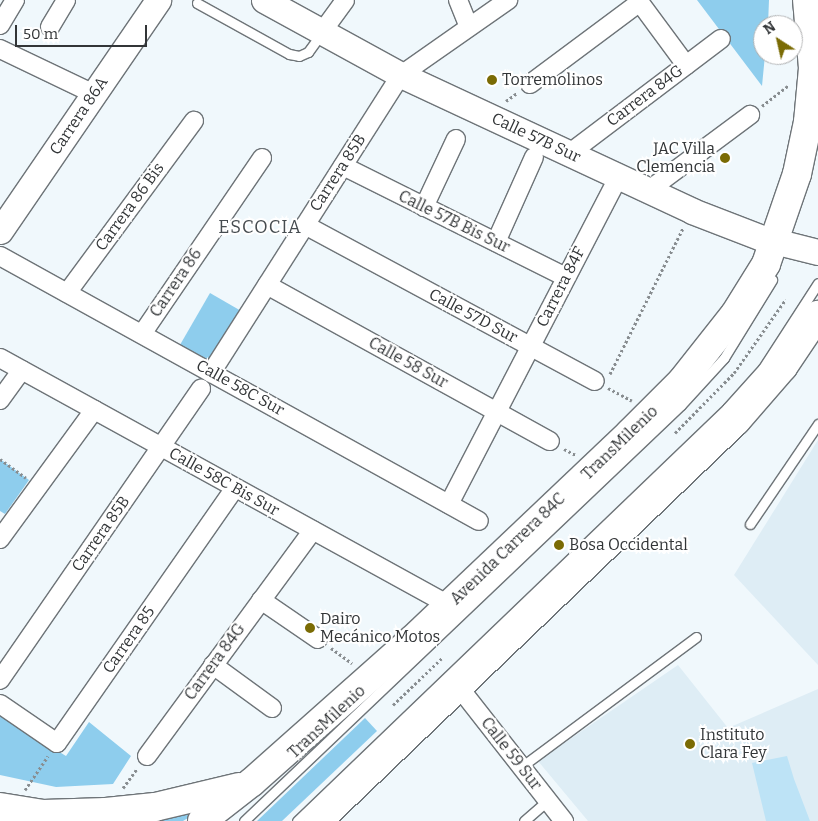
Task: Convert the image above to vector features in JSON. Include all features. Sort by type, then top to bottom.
[{"type":"main road","name":"Avenida Carrera 84C","points":[[202,821],[252,782],[449,605],[682,381],[736,314],[783,248],[808,122],[813,68],[807,0]]},
{"type":"main road","points":[[318,821],[736,421],[783,367],[818,315]]},
{"type":"main road","points":[[0,807],[43,814],[106,812],[155,807],[226,792],[252,782]]},
{"type":"street","points":[[0,25],[15,0]]},
{"type":"street","points":[[50,27],[66,0]]},
{"type":"street","name":"Carrera 86A","points":[[0,231],[158,0]]},
{"type":"street","name":"Calle 57B Sur","points":[[264,0],[401,74],[692,211],[783,248],[818,252]]},
{"type":"street","points":[[322,32],[345,0]]},
{"type":"street","points":[[458,0],[469,27]]},
{"type":"street","points":[[401,74],[508,0]]},
{"type":"street","points":[[530,84],[639,1],[686,66]]},
{"type":"street","name":"Carrera 84G","points":[[570,154],[721,39]]},
{"type":"street","points":[[0,49],[94,94]]},
{"type":"street","name":"Carrera 85B","points":[[211,373],[401,74]]},
{"type":"street","points":[[649,190],[750,115]]},
{"type":"street","name":"Carrera 86 Bis","points":[[67,293],[194,121]]},
{"type":"street","points":[[424,207],[456,140]]},
{"type":"street","points":[[496,242],[534,157]]},
{"type":"street","name":"Carrera 86","points":[[142,334],[262,158]]},
{"type":"street","name":"Calle 57B Bis Sur","points":[[343,166],[566,277]]},
{"type":"street","name":"Carrera 84F","points":[[449,504],[619,176]]},
{"type":"street","name":"Calle 57D Sur","points":[[305,225],[599,384]]},
{"type":"street","name":"Calle 58C Sur","points":[[0,256],[479,521]]},
{"type":"street","name":"Calle 58 Sur","points":[[267,285],[550,441]]},
{"type":"street","name":"Calle 58C Bis Sur","points":[[0,358],[449,605]]},
{"type":"street","points":[[0,400],[22,370]]},
{"type":"street","name":"Carrera 85B","points":[[0,680],[201,389]]},
{"type":"street","points":[[0,539],[94,410]]},
{"type":"street","name":"Carrera 85","points":[[57,743],[235,488]]},
{"type":"street","name":"Carrera 84G","points":[[147,756],[313,530]]},
{"type":"street","points":[[261,600],[318,639]]},
{"type":"street","points":[[213,665],[272,708]]},
{"type":"street","name":"Calle 59 Sur","points":[[458,686],[564,821]]},
{"type":"street","points":[[0,704],[57,743]]},
{"type":"lane","points":[[197,3],[290,54],[299,56],[308,52],[322,32]]},
{"type":"lane","name":"TransMilenio","points":[[244,821],[681,405],[724,358],[749,322],[777,270]]},
{"type":"lane","points":[[297,821],[727,408],[763,368],[818,283]]},
{"type":"lane","points":[[750,524],[818,424]]},
{"type":"lane","points":[[521,767],[696,637]]},
{"type":"lane","points":[[524,821],[548,800]]},
{"type":"path","points":[[750,115],[793,83]]},
{"type":"path","points":[[488,115],[530,84]]},
{"type":"path","points":[[640,406],[599,384],[692,211]]},
{"type":"path","points":[[0,459],[37,486]]},
{"type":"path","points":[[318,639],[355,665]]},
{"type":"path","points":[[393,705],[443,657]]},
{"type":"path","points":[[23,792],[57,743]]},
{"type":"path","points":[[118,794],[147,756]]},
{"type":"shaded area","points":[[697,0],[769,0],[768,15],[753,15],[753,65],[764,65],[762,86]]},
{"type":"shaded area","points":[[210,293],[239,310],[209,363],[180,346]]},
{"type":"shaded area","points":[[818,440],[818,665],[734,575]]},
{"type":"shaded area","points":[[0,459],[29,480],[5,514],[0,511]]},
{"type":"shaded area","name":"Instituto Clara Fey","points":[[678,665],[728,728],[818,689],[818,821],[588,821],[538,761]]},
{"type":"shaded area","points":[[0,716],[66,756],[89,722],[131,756],[113,784],[56,787],[0,775]]},
{"type":"shaded area","points":[[365,718],[377,731],[282,821],[257,821]]},
{"type":"shaded area","points":[[787,756],[810,821],[766,821],[752,763]]},
{"type":"shaded area","points":[[211,804],[183,821],[115,821]]},
{"type":"place","name":"Torremolinos","points":[[492,80]]},
{"type":"place","name":"JAC Villa Clemencia","points":[[725,158]]},
{"type":"place","name":"Bosa Occidental","points":[[559,545]]},
{"type":"place","name":"Dairo Mecánico Motos","points":[[310,628]]},
{"type":"place","name":"Instituto Clara Fey","points":[[690,744]]},
{"type":"district","name":"ESCOCIA","points":[[260,227]]}]
